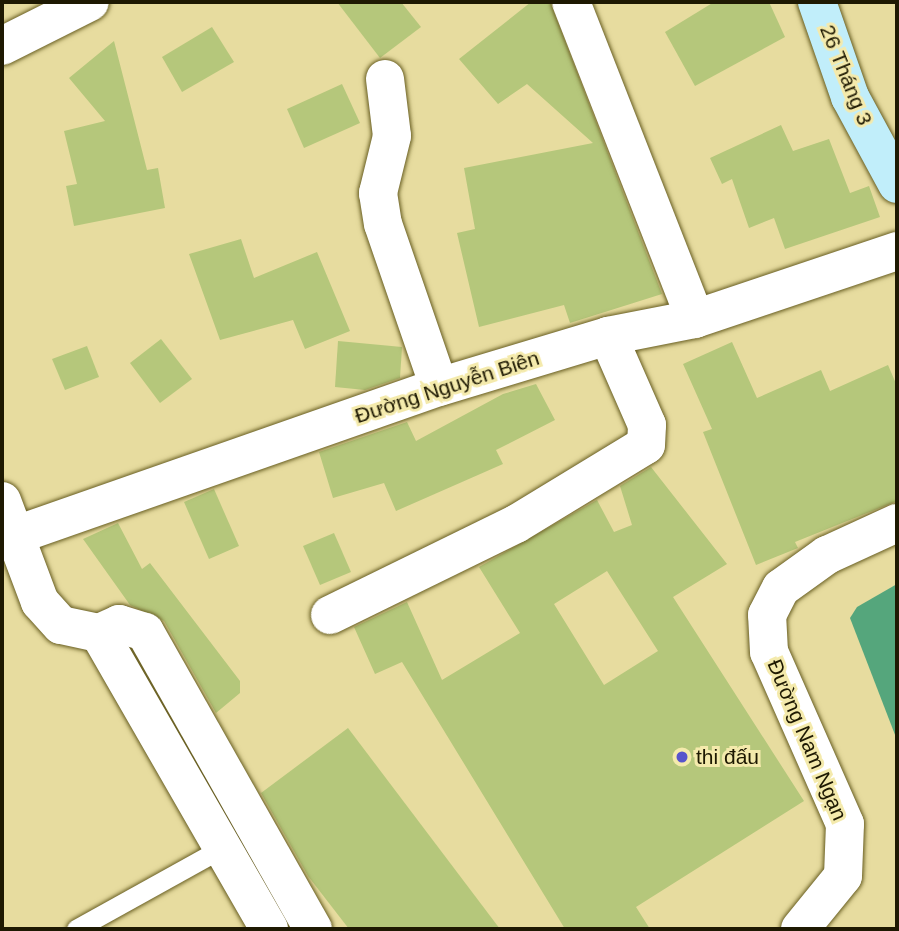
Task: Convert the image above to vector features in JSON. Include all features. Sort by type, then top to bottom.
[{"type":"street","points":[[2,46],[90,2]]},
{"type":"street","points":[[571,2],[695,319]]},
{"type":"street","name":"26 Tháng 3","points":[[817,2],[850,97],[897,184]]},
{"type":"street","points":[[385,79],[391,136],[378,193],[383,224],[405,273],[439,387]]},
{"type":"street","name":"Đường Nguyễn Biên","points":[[6,525],[608,336],[695,319],[897,251]]},
{"type":"street","points":[[330,615],[516,524],[646,445],[647,425],[608,336]]},
{"type":"street","name":"Đường Nam Ngạn","points":[[800,929],[843,876],[845,824],[769,652],[766,615],[781,588],[827,555],[897,523]]},
{"type":"street","points":[[6,525],[40,602],[61,625],[99,633],[119,624],[145,632],[313,929]]},
{"type":"street","points":[[99,633],[269,929]]},
{"type":"lane","points":[[76,929],[222,848]]},
{"type":"shaded area","points":[[897,584],[897,740],[850,618],[857,607]]},
{"type":"building","points":[[337,2],[401,2],[421,27],[380,58]]},
{"type":"building","points":[[531,2],[550,2],[662,294],[570,323],[564,305],[479,327],[457,233],[475,229],[464,168],[593,143],[527,84],[498,104],[459,59]]},
{"type":"building","points":[[714,2],[769,2],[785,37],[695,86],[665,32]]},
{"type":"building","points":[[212,27],[234,62],[182,92],[162,57]]},
{"type":"building","points":[[114,41],[147,170],[158,168],[165,208],[74,226],[66,186],[77,184],[64,131],[105,121],[69,78]]},
{"type":"building","points":[[342,84],[360,123],[304,148],[287,109]]},
{"type":"building","points":[[781,125],[793,151],[829,139],[850,193],[869,186],[880,217],[785,249],[774,218],[749,228],[732,179],[722,184],[710,158]]},
{"type":"building","points":[[241,239],[254,278],[317,252],[350,331],[305,349],[293,320],[220,340],[189,254]]},
{"type":"building","points":[[161,339],[192,379],[160,403],[130,363]]},
{"type":"building","points":[[338,341],[402,347],[400,378],[365,390],[335,387]]},
{"type":"building","points":[[732,342],[757,398],[821,370],[830,391],[888,365],[897,386],[897,501],[795,542],[798,548],[756,565],[703,432],[712,429],[683,364]]},
{"type":"building","points":[[87,346],[99,377],[65,390],[52,359]]},
{"type":"building","points":[[536,384],[555,420],[496,450],[503,464],[396,511],[384,483],[333,498],[319,452],[407,422],[416,441],[503,394]]},
{"type":"building","points":[[651,467],[727,564],[673,597],[804,801],[636,907],[650,929],[565,929],[402,662],[375,674],[354,627],[407,602],[442,680],[520,633],[479,567],[597,500],[614,532],[632,525],[620,486]],"holes":[[[607,571],[658,651],[604,685],[554,604]]]},
{"type":"building","points":[[214,489],[239,546],[209,559],[184,502]]},
{"type":"building","points":[[118,523],[142,569],[150,563],[240,681],[240,693],[216,713],[164,621],[130,605],[83,539]]},
{"type":"building","points":[[334,533],[351,572],[320,585],[303,546]]},
{"type":"building","points":[[348,728],[500,929],[349,929],[308,876],[261,793]]},
{"type":"place","name":"thi đấu","points":[[682,757]]}]
